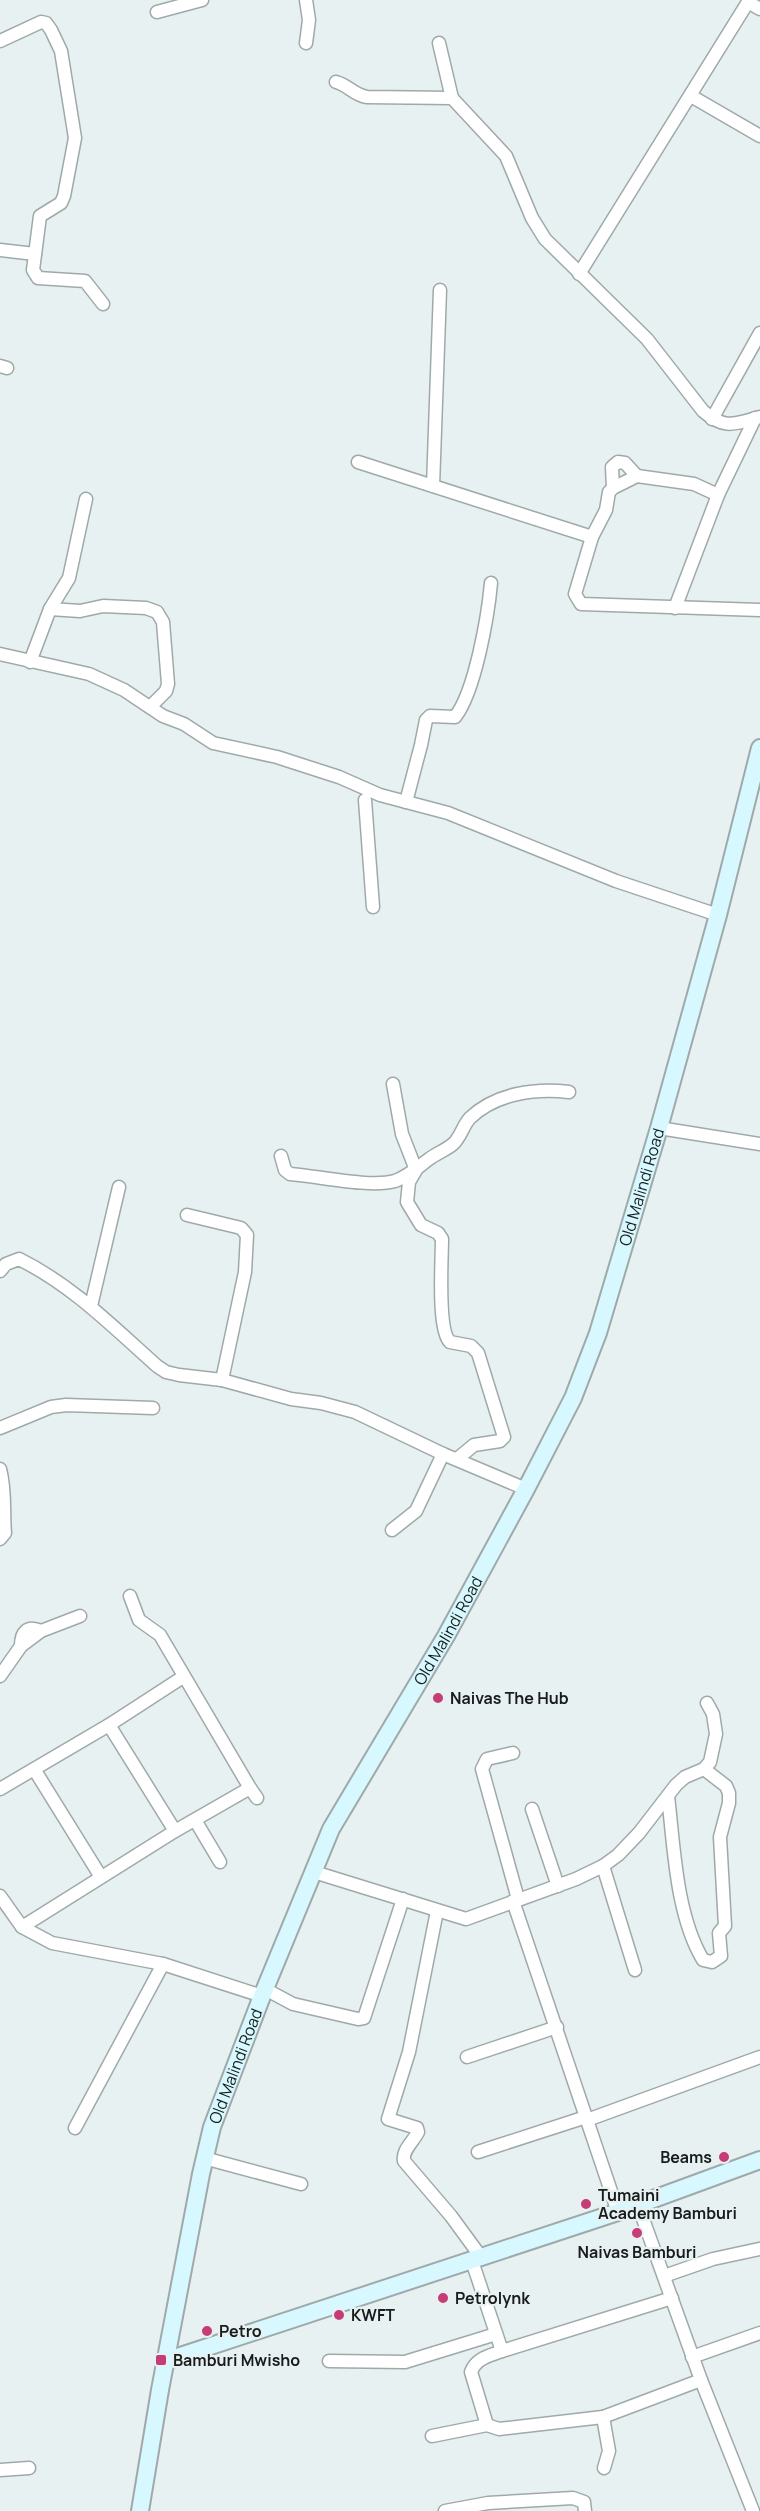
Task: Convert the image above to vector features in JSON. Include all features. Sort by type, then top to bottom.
[{"type":"main road","name":"Old Malindi Road","points":[[140,2511],[165,2361],[212,2127],[264,1992],[337,1819],[446,1636],[573,1398],[598,1333],[659,1128],[718,915],[760,748]]},
{"type":"main road","points":[[165,2361],[618,2212],[760,2160]]},
{"type":"street","points":[[157,12],[202,0]]},
{"type":"street","points":[[306,0],[309,20],[306,43]]},
{"type":"street","points":[[579,274],[691,96],[747,1],[760,9]]},
{"type":"street","points":[[0,41],[36,23],[45,23],[56,39],[66,72],[75,138],[61,203],[40,216],[33,270],[38,278],[85,281],[102,304]]},
{"type":"street","points":[[439,43],[452,98],[506,156],[532,218],[545,239],[647,339],[703,411],[712,419],[725,425],[757,418]]},
{"type":"street","points":[[336,82],[343,83],[358,95],[367,97],[452,98]]},
{"type":"street","points":[[691,96],[760,136]]},
{"type":"street","points":[[0,250],[35,254]]},
{"type":"street","points":[[433,486],[440,290]]},
{"type":"street","points":[[712,419],[760,333]]},
{"type":"street","points":[[675,608],[718,495],[757,418]]},
{"type":"street","points":[[358,462],[592,537]]},
{"type":"street","points":[[613,488],[612,467],[618,462],[625,463],[637,476]]},
{"type":"street","points":[[718,495],[694,484],[637,476],[613,488],[609,492],[606,510],[592,537],[575,594],[581,604],[760,610]]},
{"type":"street","points":[[30,662],[50,609],[69,578],[86,499]]},
{"type":"street","points":[[406,802],[422,745],[426,720],[430,716],[455,717],[462,706],[476,662],[491,583]]},
{"type":"street","points":[[50,609],[80,611],[103,606],[146,608],[157,612],[163,622],[168,684],[166,691],[150,707]]},
{"type":"street","points":[[0,654],[89,674],[124,690],[163,716],[184,724],[213,743],[277,758],[339,777],[380,795],[448,813],[616,881],[718,915]]},
{"type":"street","points":[[365,800],[373,907]]},
{"type":"street","points":[[393,1084],[402,1134],[416,1170]]},
{"type":"street","points":[[281,1156],[287,1173],[315,1178],[378,1183],[396,1180],[416,1170],[454,1143],[468,1120],[492,1102],[507,1096],[540,1091],[569,1092]]},
{"type":"street","points":[[659,1128],[760,1144]]},
{"type":"street","points":[[416,1170],[409,1182],[407,1202],[421,1225],[438,1233],[442,1239],[441,1288],[444,1334],[450,1342],[471,1346],[478,1353],[504,1437],[500,1441],[474,1445],[457,1459]]},
{"type":"street","points":[[91,1306],[119,1187]]},
{"type":"street","points":[[187,1215],[241,1228],[247,1235],[244,1272],[222,1380]]},
{"type":"street","points":[[0,1271],[6,1264],[19,1258],[52,1276],[91,1306],[166,1372],[222,1380],[291,1399],[321,1403],[355,1412],[443,1454],[526,1489]]},
{"type":"street","points":[[0,1428],[36,1412],[59,1406],[153,1408]]},
{"type":"street","points":[[392,1530],[416,1511],[443,1454]]},
{"type":"street","points":[[0,1469],[5,1496],[3,1513],[5,1533],[0,1539]]},
{"type":"street","points":[[22,1927],[195,1820],[254,1793],[160,1635],[139,1620],[130,1596]]},
{"type":"street","points":[[0,1676],[21,1646],[41,1631],[80,1616]]},
{"type":"street","points":[[0,1789],[109,1725],[183,1677]]},
{"type":"street","points":[[314,1872],[466,1919],[558,1886],[603,1866],[618,1855],[685,1778],[704,1769],[710,1762],[716,1734],[713,1714],[707,1703]]},
{"type":"street","points":[[109,1725],[175,1832]]},
{"type":"street","points":[[513,1753],[487,1759],[482,1769],[516,1900],[618,2212]]},
{"type":"street","points":[[34,1769],[101,1877]]},
{"type":"street","points":[[668,1796],[673,1847],[687,1919],[703,1960],[712,1962],[721,1956],[719,1933],[724,1926],[720,1838],[729,1803],[729,1793],[726,1786],[704,1769]]},
{"type":"street","points":[[532,1809],[558,1886]]},
{"type":"street","points":[[195,1820],[220,1862]]},
{"type":"street","points":[[603,1866],[635,1971]]},
{"type":"street","points":[[0,1896],[22,1927],[52,1943],[163,1964],[264,1992],[293,2004],[358,2019],[364,2018],[403,1899]]},
{"type":"street","points":[[437,1911],[409,2052],[388,2119],[417,2128],[416,2138],[404,2153],[404,2161],[451,2216],[476,2259],[502,2351]]},
{"type":"street","points":[[75,2128],[163,1964]]},
{"type":"street","points":[[467,2057],[557,2027]]},
{"type":"street","points":[[478,2152],[586,2119],[760,2057]]},
{"type":"street","points":[[204,2158],[300,2184]]},
{"type":"street","points":[[638,2205],[692,2357],[753,2511]]},
{"type":"street","points":[[664,2276],[713,2259],[759,2249]]},
{"type":"street","points":[[487,2425],[471,2372],[474,2363],[502,2351],[672,2298]]},
{"type":"street","points":[[692,2357],[760,2333]]},
{"type":"street","points":[[329,2361],[405,2361],[496,2334]]},
{"type":"street","points":[[432,2436],[487,2425],[499,2429],[603,2417],[701,2380]]},
{"type":"street","points":[[603,2417],[609,2451],[604,2468]]},
{"type":"street","points":[[0,2470],[29,2468]]},
{"type":"street","points":[[445,2511],[488,2503],[573,2498],[584,2502],[585,2511]]},
{"type":"place","name":"Naivas The Hub","points":[[438,1698]]},
{"type":"place","name":"Beams","points":[[724,2157]]},
{"type":"place","name":"Tumaini Academy Bamburi","points":[[586,2204]]},
{"type":"place","name":"Naivas Bamburi","points":[[637,2233]]},
{"type":"place","name":"Petrolynk","points":[[443,2298]]},
{"type":"place","name":"KWFT","points":[[339,2315]]},
{"type":"place","name":"Petro","points":[[207,2331]]},
{"type":"place","name":"Bamburi Mwisho","points":[[161,2360]]}]
